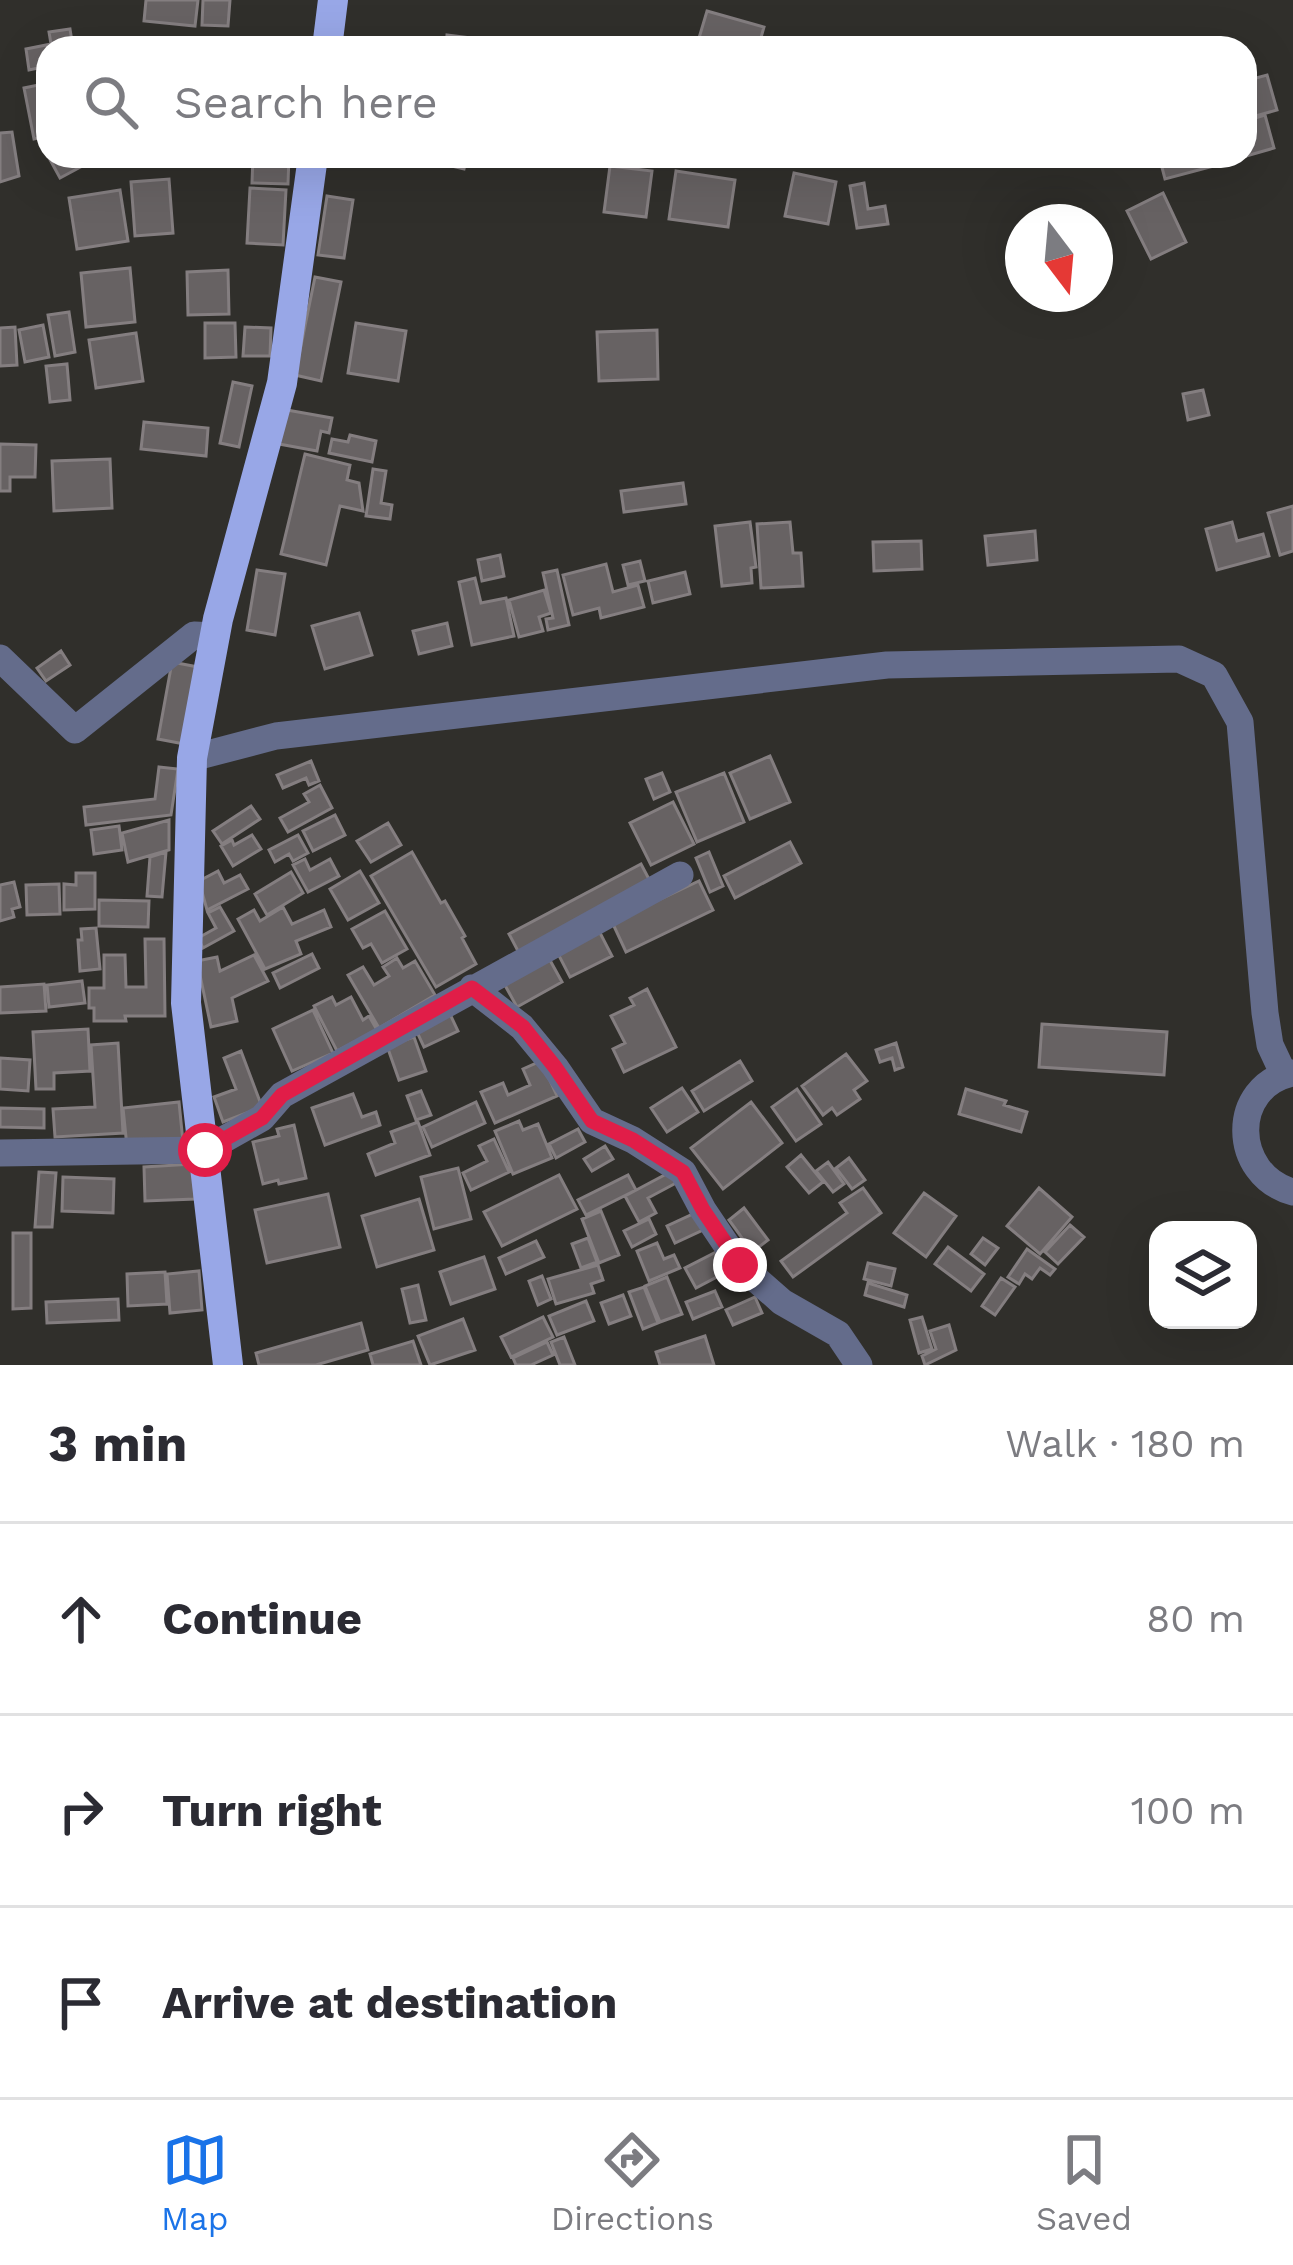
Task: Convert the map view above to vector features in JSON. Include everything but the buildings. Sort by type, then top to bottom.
[{"type":"main road","points":[[328,36],[333,0]]},
{"type":"main road","points":[[228,1365],[186,1003],[193,758],[216,636],[282,382],[311,168]]},
{"type":"street","points":[[0,658],[75,730],[194,635],[216,636]]},
{"type":"street","points":[[193,758],[276,736],[887,665],[1179,658],[1214,675],[1240,722],[1265,1013],[1270,1045],[1288,1074],[1264,1088],[1250,1108],[1245,1131],[1249,1154],[1261,1174],[1293,1192]]},
{"type":"street","points":[[0,1154],[205,1150],[262,1118],[282,1095],[680,875]]},
{"type":"street","points":[[472,988],[523,1027],[592,1121],[683,1172],[740,1265],[782,1303],[838,1334],[859,1365]]},
{"type":"route","points":[[205,1150],[262,1118],[282,1095],[472,988],[523,1027],[592,1121],[683,1172],[740,1265]]}]
